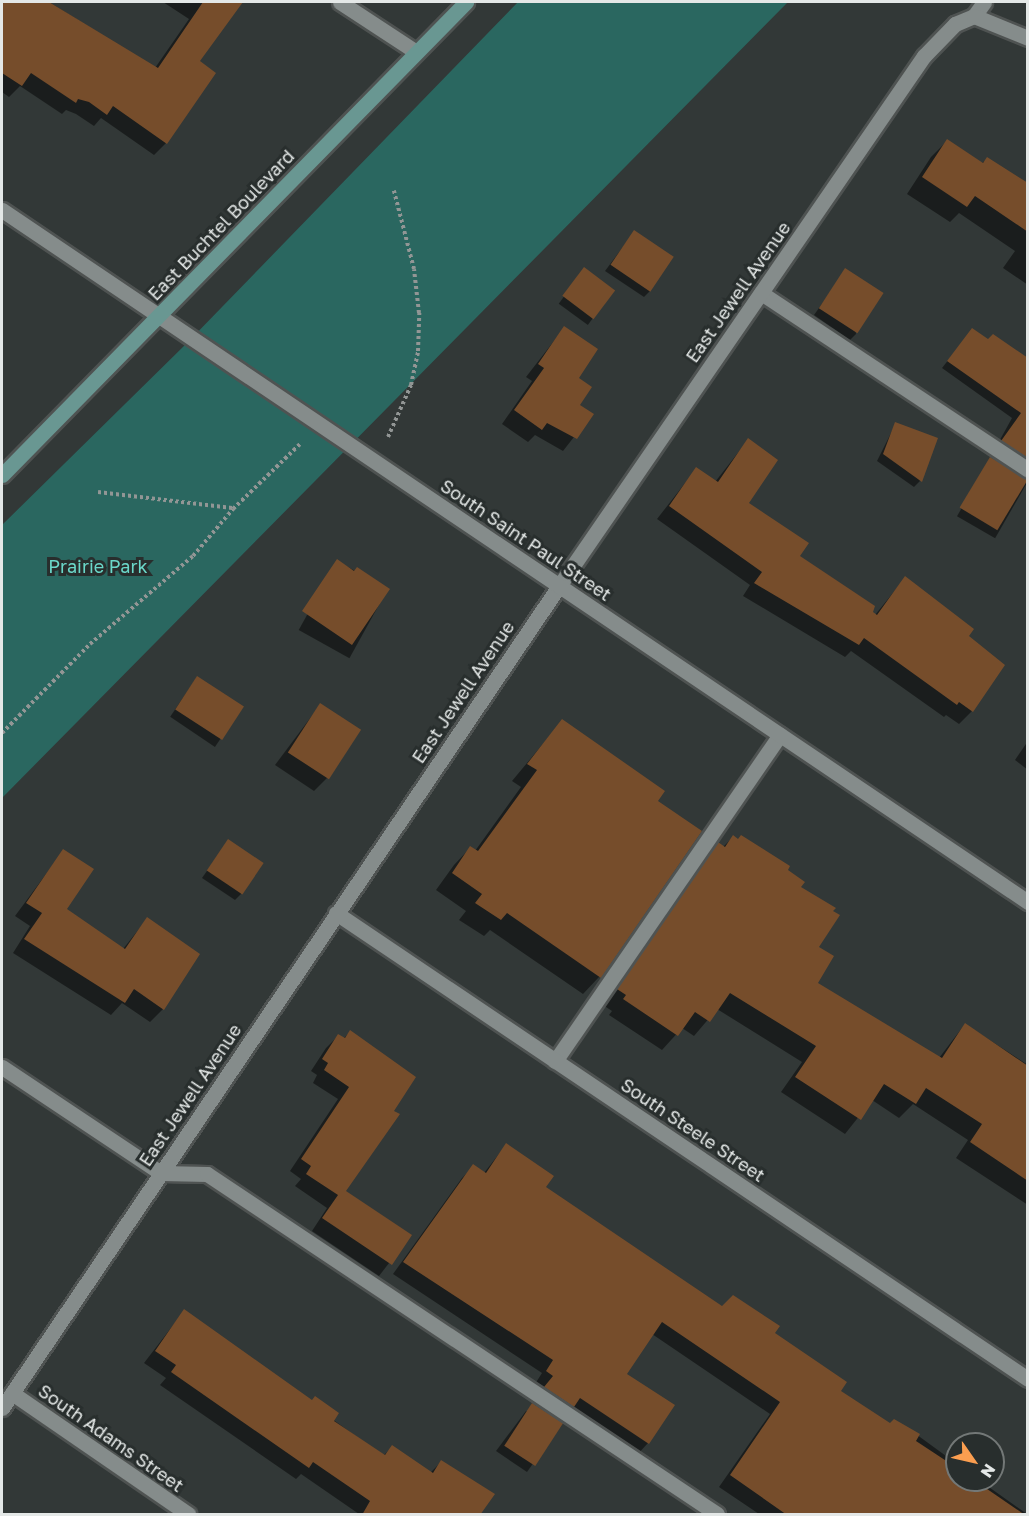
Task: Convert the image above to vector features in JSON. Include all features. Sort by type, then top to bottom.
[{"type":"main road","name":"East Buchtel Boulevard","points":[[2,475],[466,2]]},
{"type":"street","points":[[340,2],[416,52]]},
{"type":"street","points":[[984,2],[974,16],[1028,38]]},
{"type":"street","name":"East Jewell Avenue","points":[[2,1408],[336,913],[924,56],[955,24],[974,16]]},
{"type":"street","name":"South Saint Paul Street","points":[[2,210],[1028,902]]},
{"type":"street","points":[[761,293],[1028,470]]},
{"type":"street","points":[[555,1060],[780,735]]},
{"type":"street","name":"South Steele Street","points":[[336,913],[1028,1379]]},
{"type":"street","points":[[2,1067],[161,1173],[207,1174],[717,1515]]},
{"type":"street","name":"South Adams Street","points":[[12,1393],[188,1515]]},
{"type":"path","points":[[376,462],[402,411],[418,351],[419,313],[414,269],[394,191]]},
{"type":"path","points":[[2,734],[90,644],[193,556],[233,508],[322,426]]},
{"type":"path","points":[[98,492],[233,508]]},
{"type":"green space","name":"Prairie Park","points":[[518,2],[788,2],[2,798],[2,525],[187,343]]},
{"type":"building","points":[[2,2],[49,2],[158,68],[203,2],[243,2],[200,61],[216,73],[167,144],[113,106],[107,115],[89,102],[78,99],[76,103],[31,73],[22,86],[2,73]]},
{"type":"building","points":[[947,139],[983,163],[987,157],[1028,183],[1028,232],[975,196],[967,207],[922,177]]},
{"type":"building","points":[[634,230],[674,257],[650,292],[611,265]]},
{"type":"building","points":[[584,267],[615,290],[593,319],[562,296]]},
{"type":"building","points":[[845,268],[884,293],[857,333],[819,308]]},
{"type":"building","points":[[564,326],[598,349],[579,378],[592,387],[580,405],[594,414],[577,439],[547,423],[542,430],[514,410],[544,368],[538,364]]},
{"type":"building","points":[[972,328],[988,339],[993,334],[1028,358],[1028,458],[1001,441],[1021,413],[947,361]]},
{"type":"building","points":[[895,422],[938,438],[922,482],[883,454]]},
{"type":"building","points":[[748,438],[778,460],[749,503],[809,543],[800,556],[875,606],[873,612],[877,615],[905,576],[974,629],[969,636],[1005,665],[973,712],[959,702],[957,705],[864,638],[859,645],[754,583],[762,572],[669,506],[696,467],[718,482]]},
{"type":"building","points":[[990,457],[1028,480],[997,530],[960,508]]},
{"type":"building","points":[[337,559],[354,571],[357,567],[390,589],[352,645],[302,611]]},
{"type":"building","points":[[197,676],[244,706],[222,740],[175,710]]},
{"type":"building","points":[[320,703],[361,730],[329,779],[288,752]]},
{"type":"building","points":[[562,719],[665,791],[658,801],[702,831],[601,978],[507,913],[501,920],[475,903],[482,894],[452,873],[470,846],[478,851],[537,770],[527,764]]},
{"type":"building","points":[[733,835],[738,839],[741,835],[790,866],[788,870],[805,882],[801,887],[836,908],[833,911],[840,915],[819,947],[834,956],[818,983],[942,1058],[965,1023],[1028,1066],[1028,1181],[970,1142],[982,1124],[926,1088],[916,1104],[884,1084],[861,1120],[795,1077],[816,1046],[730,993],[710,1022],[695,1012],[678,1036],[623,999],[626,995],[617,989],[718,842],[725,847]]},
{"type":"building","points":[[228,839],[264,863],[242,895],[207,871]]},
{"type":"building","points":[[63,849],[94,869],[67,909],[125,949],[147,917],[200,954],[164,1010],[134,989],[125,1003],[24,939],[42,913],[26,903]]},
{"type":"building","points":[[350,1030],[416,1077],[394,1111],[400,1114],[346,1191],[412,1235],[392,1265],[322,1218],[338,1195],[306,1174],[311,1166],[301,1159],[349,1087],[324,1070],[328,1063],[322,1059],[338,1034],[345,1038]]},
{"type":"building","points":[[506,1143],[554,1176],[546,1187],[722,1306],[733,1295],[780,1326],[775,1333],[847,1382],[841,1391],[890,1423],[894,1419],[920,1434],[916,1441],[945,1460],[945,1492],[991,1492],[1025,1515],[787,1515],[730,1475],[780,1402],[662,1322],[627,1374],[675,1405],[649,1444],[580,1398],[574,1407],[544,1387],[553,1376],[546,1371],[553,1360],[403,1262],[473,1164],[486,1173]]},
{"type":"building","points":[[184,1309],[312,1400],[315,1396],[339,1413],[334,1421],[385,1455],[392,1445],[433,1473],[441,1460],[495,1494],[480,1515],[362,1515],[370,1501],[313,1462],[309,1468],[171,1372],[176,1365],[155,1351]]},
{"type":"building","points":[[532,1403],[563,1423],[535,1466],[504,1446]]}]
